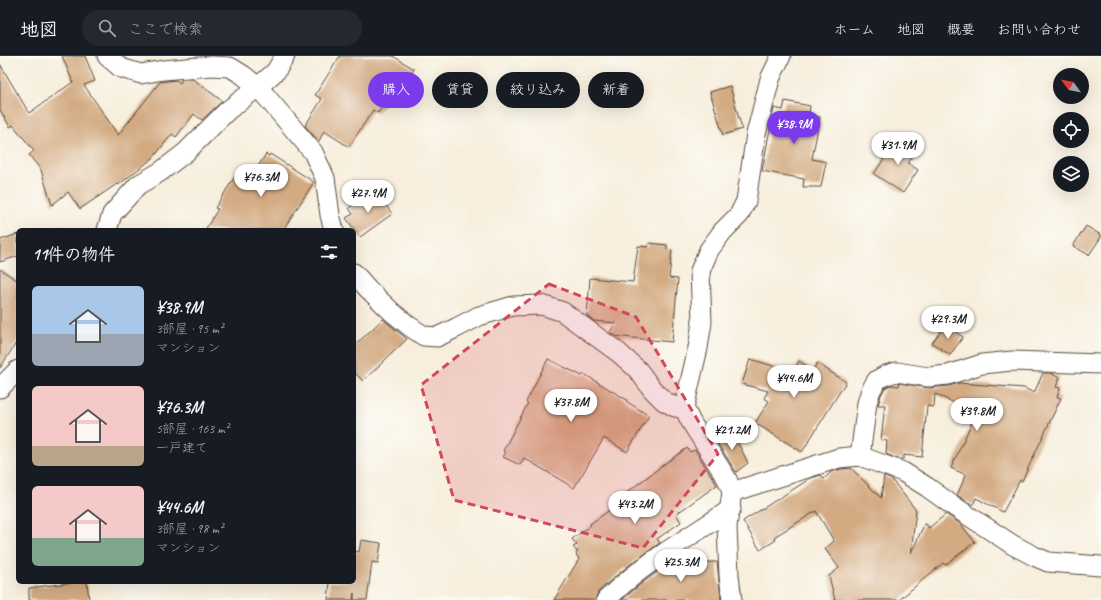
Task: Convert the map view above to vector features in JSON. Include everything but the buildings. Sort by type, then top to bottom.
[{"type":"street","points":[[108,56],[121,68],[141,74],[163,70],[211,66],[230,67],[243,75],[258,87],[313,152],[325,178],[330,215],[333,228]]},
{"type":"street","points":[[108,228],[112,214],[138,185],[160,172],[186,152],[227,111],[276,71],[285,56]]},
{"type":"street","points":[[732,600],[729,576],[727,526],[732,501],[728,479],[691,422],[684,408],[698,348],[702,322],[700,271],[709,250],[723,230],[739,215],[746,201],[756,134],[770,79],[781,56]]},
{"type":"street","points":[[356,275],[392,312],[424,336],[437,337],[479,316],[513,306],[542,305],[563,312],[619,353],[638,370],[652,389],[664,401],[675,407],[684,408]]},
{"type":"street","points":[[860,456],[867,403],[871,390],[877,380],[886,375],[897,372],[928,377],[948,375],[982,364],[1012,361],[1101,364]]},
{"type":"street","points":[[0,388],[16,372]]},
{"type":"street","points":[[606,600],[652,562],[732,501],[839,458],[860,456],[903,472],[1013,545],[1034,556],[1048,562],[1101,566]]},
{"type":"highlighted area","points":[[549,284],[636,317],[718,454],[643,548],[454,500],[421,385]]}]
